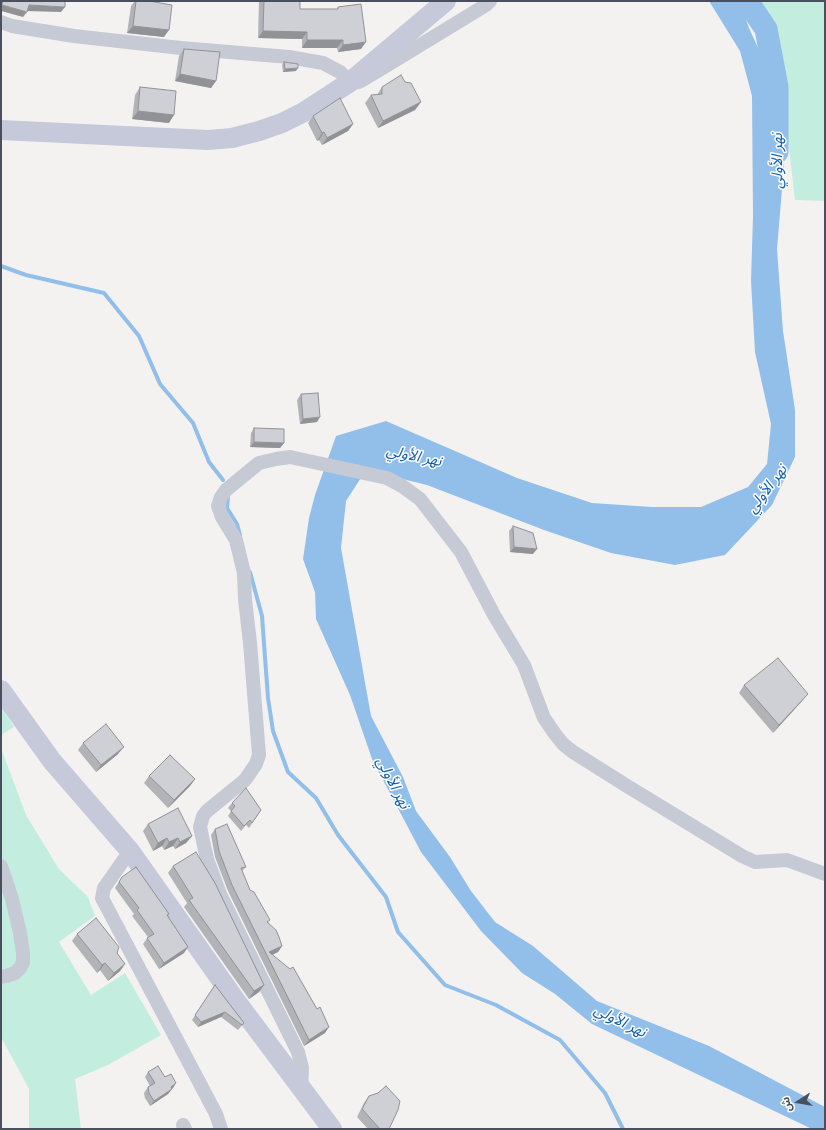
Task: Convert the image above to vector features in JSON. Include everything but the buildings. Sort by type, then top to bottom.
[{"type":"main road","points":[[1,130],[208,140],[232,138],[259,131],[282,123],[304,112],[350,82],[446,1]]},
{"type":"main road","points":[[1,690],[52,761],[130,851],[236,1001],[332,1129]]},
{"type":"street","points":[[1,22],[12,26],[74,36],[181,48],[289,57],[323,63],[340,72],[350,82],[359,82],[486,5],[490,1]]},
{"type":"street","points":[[301,1089],[302,1068],[298,1052],[220,894],[207,859],[200,827],[203,816],[207,811],[241,784],[249,775],[256,764],[259,755],[244,573],[236,540],[222,517],[218,506],[220,497],[226,490],[259,463],[283,457],[387,478],[402,486],[420,499],[461,552],[494,615],[524,665],[544,718],[563,744],[572,752],[626,786],[742,856],[755,862],[787,860],[825,874]]},
{"type":"street","points":[[130,851],[104,888],[102,898],[216,1114],[221,1129]]},
{"type":"street","points":[[1,866],[12,899],[23,953],[20,968],[15,972],[1,977]]},
{"type":"green space","points":[[759,1],[825,1],[825,201],[795,200],[780,71],[769,18]]},
{"type":"green space","points":[[1,707],[14,727],[1,735]]},
{"type":"green space","points":[[1,748],[26,815],[59,869],[88,897],[95,916],[59,942],[91,995],[125,973],[161,1035],[108,1065],[75,1079],[81,1129],[29,1129],[29,1089],[1,1037]]},
{"type":"water","points":[[709,1],[739,1],[749,28],[770,74],[784,165],[777,249],[783,331],[795,410],[795,457],[772,505],[725,555],[675,565],[611,553],[544,530],[427,485],[366,470],[346,501],[341,548],[371,716],[403,777],[416,811],[450,857],[471,891],[495,922],[533,946],[597,1001],[709,1046],[825,1107],[825,1129],[812,1129],[592,1024],[555,994],[522,973],[481,931],[421,852],[372,759],[350,695],[316,619],[315,592],[303,559],[309,518],[315,495],[336,436],[386,421],[517,478],[592,503],[652,507],[701,507],[748,487],[767,464],[771,424],[755,352],[751,281],[753,216],[752,96],[740,51]]},
{"type":"waterway","name":"نهر الأولي","points":[[747,1],[766,29],[777,87],[777,152]]},
{"type":"waterway","points":[[1,266],[26,275],[104,293],[139,336],[160,384],[193,423],[209,462],[223,480]]},
{"type":"waterway","points":[[228,496],[227,508],[237,524],[240,535]]},
{"type":"waterway","points":[[250,572],[262,616],[268,698],[273,731],[288,772],[316,798],[338,835],[386,897],[398,932],[445,985],[496,1005],[560,1040],[605,1093],[623,1129]]}]
